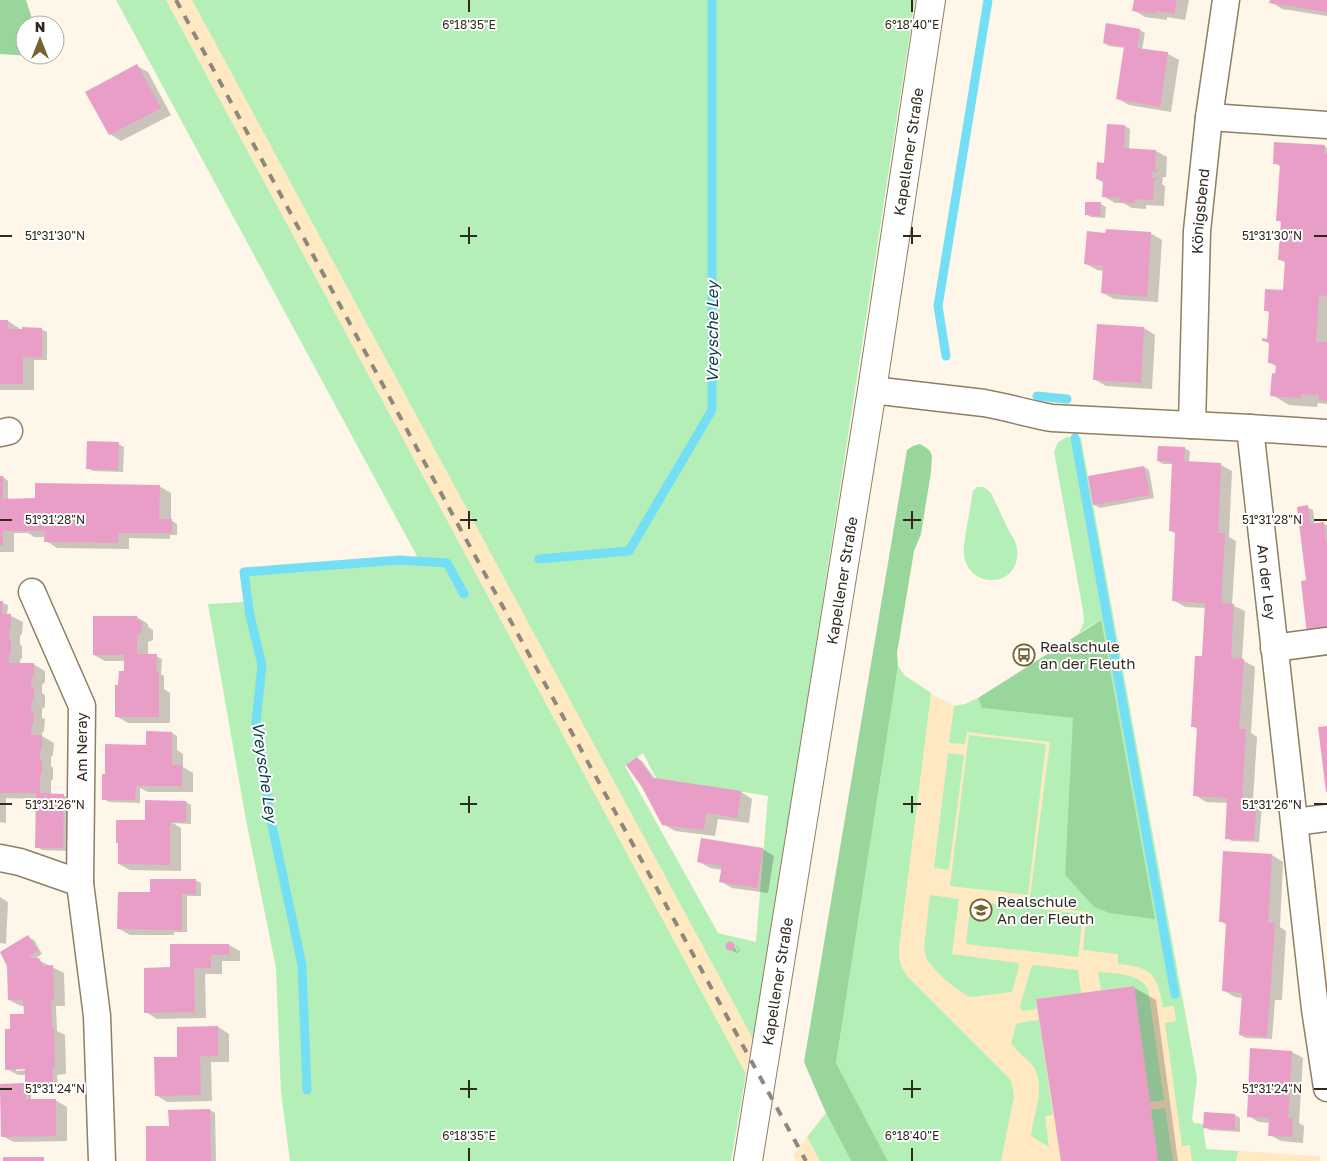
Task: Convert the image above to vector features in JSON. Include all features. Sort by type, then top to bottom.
[{"type":"main road","name":"Kapellener Straße","points":[[748,1161],[872,390],[932,0]]},
{"type":"street","name":"Königsbend","points":[[1192,425],[1197,230],[1209,117],[1226,0]]},
{"type":"street","points":[[1209,117],[1327,125]]},
{"type":"street","points":[[872,390],[984,403],[1031,415],[1052,418],[1327,433]]},
{"type":"street","name":"An der Ley","points":[[1250,428],[1295,822],[1321,1008],[1327,1088]]},
{"type":"street","name":"Am Neray","points":[[32,592],[82,706],[80,883],[97,1016],[102,1161]]},
{"type":"street","points":[[1274,648],[1327,642]]},
{"type":"street","points":[[1295,822],[1327,818]]},
{"type":"street","points":[[0,858],[20,862],[80,883]]},
{"type":"shaded area","points":[[166,0],[192,0],[753,1039],[746,1074]]},
{"type":"shaded area","name":"Realschule An der Fleuth","points":[[898,666],[904,675],[930,693],[954,706],[965,704],[978,698],[982,708],[1074,718],[1065,875],[1094,907],[1109,913],[1183,999],[1197,1079],[1192,1119],[1194,1123],[1203,1124],[1206,1149],[1320,1156],[1320,1161],[888,1161]]},
{"type":"shaded area","points":[[807,1137],[820,1161],[797,1161],[793,1155]]},
{"type":"green space","points":[[0,0],[26,0],[31,15],[15,15],[15,55],[0,54]]},
{"type":"green space","points":[[116,0],[166,0],[746,1074],[731,1161],[290,1161],[281,1092],[276,968],[246,820],[208,604],[244,602],[240,570],[398,557],[418,558]]},
{"type":"green space","points":[[192,0],[915,0],[792,800],[753,1039]],"holes":[[[643,753],[656,778],[768,796],[756,942],[718,933],[625,766]]]},
{"type":"green space","points":[[1067,437],[1081,438],[1197,1079],[1192,1119],[1194,1123],[1203,1124],[1206,1149],[1238,1151],[1236,1161],[1192,1161],[1190,1145],[1182,1146],[1165,1023],[1176,1021],[1174,1006],[1163,1007],[1158,987],[1151,974],[1139,967],[1118,964],[1118,954],[1083,950],[1087,912],[1029,905],[1050,742],[967,732],[965,744],[949,743],[954,706],[965,704],[978,698],[982,708],[1074,718],[1065,875],[1094,907],[1109,913],[1100,620],[1079,633],[1084,622],[1083,610],[1054,452],[1058,442]]},
{"type":"green space","points":[[920,444],[930,451],[932,456],[931,472],[921,534],[914,551],[897,653],[898,666],[836,1063],[888,1161],[851,1161],[826,1113],[804,1062],[907,450]]},
{"type":"green space","points":[[977,487],[984,487],[991,493],[1017,548],[1016,561],[1012,571],[1004,577],[994,580],[984,579],[975,575],[968,567],[964,555],[973,491]]},
{"type":"green space","points":[[1101,620],[1155,919],[1109,913],[1094,907],[1065,875],[1073,718],[982,708],[978,698]]},
{"type":"green space","points":[[898,666],[904,675],[931,693],[899,948],[900,960],[908,977],[1009,1078],[1014,1097],[1001,1161],[888,1161],[836,1063]]},
{"type":"green space","points":[[969,735],[1046,744],[1028,895],[950,886]]},
{"type":"green space","points":[[948,753],[964,755],[949,870],[934,868]]},
{"type":"green space","points":[[930,895],[959,899],[952,954],[1018,963],[1019,967],[1012,992],[972,997],[961,992],[931,965],[927,960],[924,949]]},
{"type":"green space","points":[[971,901],[1083,914],[1078,957],[966,944]]},
{"type":"green space","points":[[1032,965],[1078,970],[1081,993],[1036,999],[1037,1009],[1023,1011],[1020,1006]]},
{"type":"green space","points":[[1098,972],[1126,975],[1138,979],[1148,989],[1164,1100],[1150,1102],[1134,986],[1101,990]]},
{"type":"green space","points":[[1039,1020],[1053,1115],[1045,1116],[1049,1147],[1031,1136],[1039,1092],[1037,1074],[1028,1060],[1011,1043],[1018,1023]]},
{"type":"green space","points":[[1165,1108],[1173,1161],[1158,1161],[1151,1110]]},
{"type":"green space","points":[[826,1113],[851,1161],[820,1161],[807,1137]]},
{"type":"building","points":[[1134,0],[1177,0],[1174,14],[1156,11],[1155,14],[1132,11]]},
{"type":"building","points":[[1270,0],[1327,0],[1327,12],[1269,3]]},
{"type":"building","points":[[1106,23],[1140,29],[1137,48],[1168,52],[1160,107],[1116,99],[1124,47],[1103,43]]},
{"type":"building","points":[[137,64],[161,108],[109,135],[85,92]]},
{"type":"building","points":[[1107,124],[1125,125],[1124,148],[1156,150],[1155,170],[1157,172],[1152,171],[1151,178],[1156,178],[1154,180],[1153,200],[1135,199],[1135,203],[1119,202],[1120,198],[1102,197],[1103,180],[1096,179],[1097,162],[1104,163]]},
{"type":"building","points":[[1274,142],[1325,145],[1324,154],[1327,154],[1327,296],[1319,295],[1316,342],[1327,342],[1327,401],[1319,400],[1319,395],[1301,394],[1301,398],[1270,396],[1272,373],[1275,374],[1276,364],[1268,363],[1269,342],[1262,341],[1262,338],[1267,339],[1269,311],[1264,311],[1265,289],[1283,290],[1285,260],[1278,260],[1281,221],[1276,221],[1280,164],[1273,164]]},
{"type":"building","points":[[1085,202],[1101,202],[1100,216],[1085,215]]},
{"type":"building","points":[[1106,229],[1151,232],[1147,297],[1101,293],[1103,266],[1084,264],[1087,231],[1105,233]]},
{"type":"building","points":[[0,320],[8,320],[8,329],[22,329],[22,327],[42,328],[42,358],[23,357],[23,384],[0,384]]},
{"type":"building","points":[[1097,324],[1144,327],[1141,383],[1093,380]]},
{"type":"building","points":[[87,441],[119,442],[118,470],[86,469]]},
{"type":"building","points":[[1158,446],[1185,447],[1184,461],[1221,463],[1218,533],[1225,533],[1221,603],[1234,604],[1231,658],[1244,659],[1239,729],[1246,729],[1242,799],[1257,799],[1254,840],[1225,839],[1227,798],[1193,796],[1197,727],[1191,727],[1195,656],[1202,656],[1205,603],[1172,601],[1175,532],[1169,531],[1172,462],[1157,461]]},
{"type":"building","points":[[1144,466],[1150,495],[1093,505],[1088,476]]},
{"type":"building","points":[[0,476],[3,476],[3,499],[35,498],[35,483],[160,485],[159,519],[172,519],[172,533],[118,533],[118,543],[44,542],[45,531],[3,531],[3,546],[0,546]]},
{"type":"building","points":[[1308,505],[1310,524],[1324,522],[1327,546],[1327,633],[1307,635],[1301,581],[1306,580],[1297,507]]},
{"type":"building","points":[[0,601],[3,601],[2,614],[11,614],[9,639],[11,639],[11,651],[9,663],[34,663],[34,676],[31,678],[31,687],[34,687],[34,700],[31,702],[31,711],[34,711],[31,735],[42,735],[40,793],[64,794],[63,848],[35,848],[36,793],[0,793]]},
{"type":"building","points":[[93,616],[137,616],[137,620],[142,622],[141,633],[137,635],[137,654],[157,654],[156,671],[159,671],[159,717],[115,717],[115,685],[118,685],[119,671],[124,671],[124,655],[93,655]]},
{"type":"building","points":[[1327,726],[1327,792],[1326,792],[1318,727]]},
{"type":"building","points":[[146,731],[172,732],[172,765],[182,765],[182,786],[136,786],[135,800],[102,800],[102,774],[105,774],[105,744],[146,745]]},
{"type":"building","points":[[637,757],[653,779],[741,791],[737,818],[706,813],[704,830],[662,825],[642,787],[626,765]]},
{"type":"building","points":[[145,800],[186,801],[186,822],[170,822],[170,865],[118,864],[116,820],[145,820]]},
{"type":"building","points":[[701,838],[763,848],[757,888],[719,882],[722,866],[697,862]]},
{"type":"building","points":[[1223,851],[1272,854],[1268,923],[1275,923],[1275,925],[1267,1037],[1239,1035],[1242,993],[1222,991],[1226,922],[1219,922]]},
{"type":"building","points":[[150,879],[196,879],[196,894],[182,894],[182,930],[117,929],[118,892],[150,892]]},
{"type":"building","points":[[28,935],[38,951],[30,956],[30,958],[39,958],[43,966],[53,965],[54,1000],[51,1000],[55,1068],[52,1068],[53,1082],[26,1083],[26,1099],[56,1099],[56,1136],[1,1137],[0,1084],[25,1083],[25,1069],[5,1070],[5,1029],[10,1029],[10,1014],[24,1014],[23,1000],[8,1000],[7,966],[0,952]]},
{"type":"building","points":[[730,942],[734,946],[730,950],[726,946]]},
{"type":"building","points":[[170,944],[229,944],[229,955],[211,955],[211,968],[194,968],[195,1012],[144,1013],[144,968],[170,967]]},
{"type":"building","points":[[1134,986],[1158,1161],[1061,1161],[1036,999]]},
{"type":"building","points":[[218,1026],[218,1056],[200,1056],[201,1095],[155,1096],[154,1057],[177,1057],[177,1027]]},
{"type":"building","points":[[1250,1048],[1292,1051],[1288,1118],[1293,1118],[1292,1137],[1268,1136],[1269,1118],[1247,1117]]},
{"type":"building","points":[[210,1109],[211,1161],[146,1161],[146,1126],[169,1126],[168,1110]]},
{"type":"building","points":[[1204,1112],[1235,1114],[1235,1130],[1203,1128]]},
{"type":"building","points":[[3,1157],[44,1157],[44,1161],[3,1161]]},
{"type":"waterway","name":"Vreysche Ley","points":[[539,559],[629,551],[712,410],[712,0]]},
{"type":"waterway","points":[[946,356],[938,306],[988,0]]},
{"type":"waterway","points":[[1037,396],[1067,399]]},
{"type":"waterway","points":[[1075,438],[1175,994]]},
{"type":"waterway","name":"Vreysche Ley","points":[[307,1090],[302,965],[270,816],[256,722],[262,665],[250,616],[244,572],[399,560],[447,563],[464,594]]},
{"type":"railway","points":[[176,0],[456,521],[806,1161]]},
{"type":"place","name":"Realschule an der Fleuth","points":[[1024,655]]},
{"type":"place","name":"Realschule An der Fleuth","points":[[981,910]]}]
